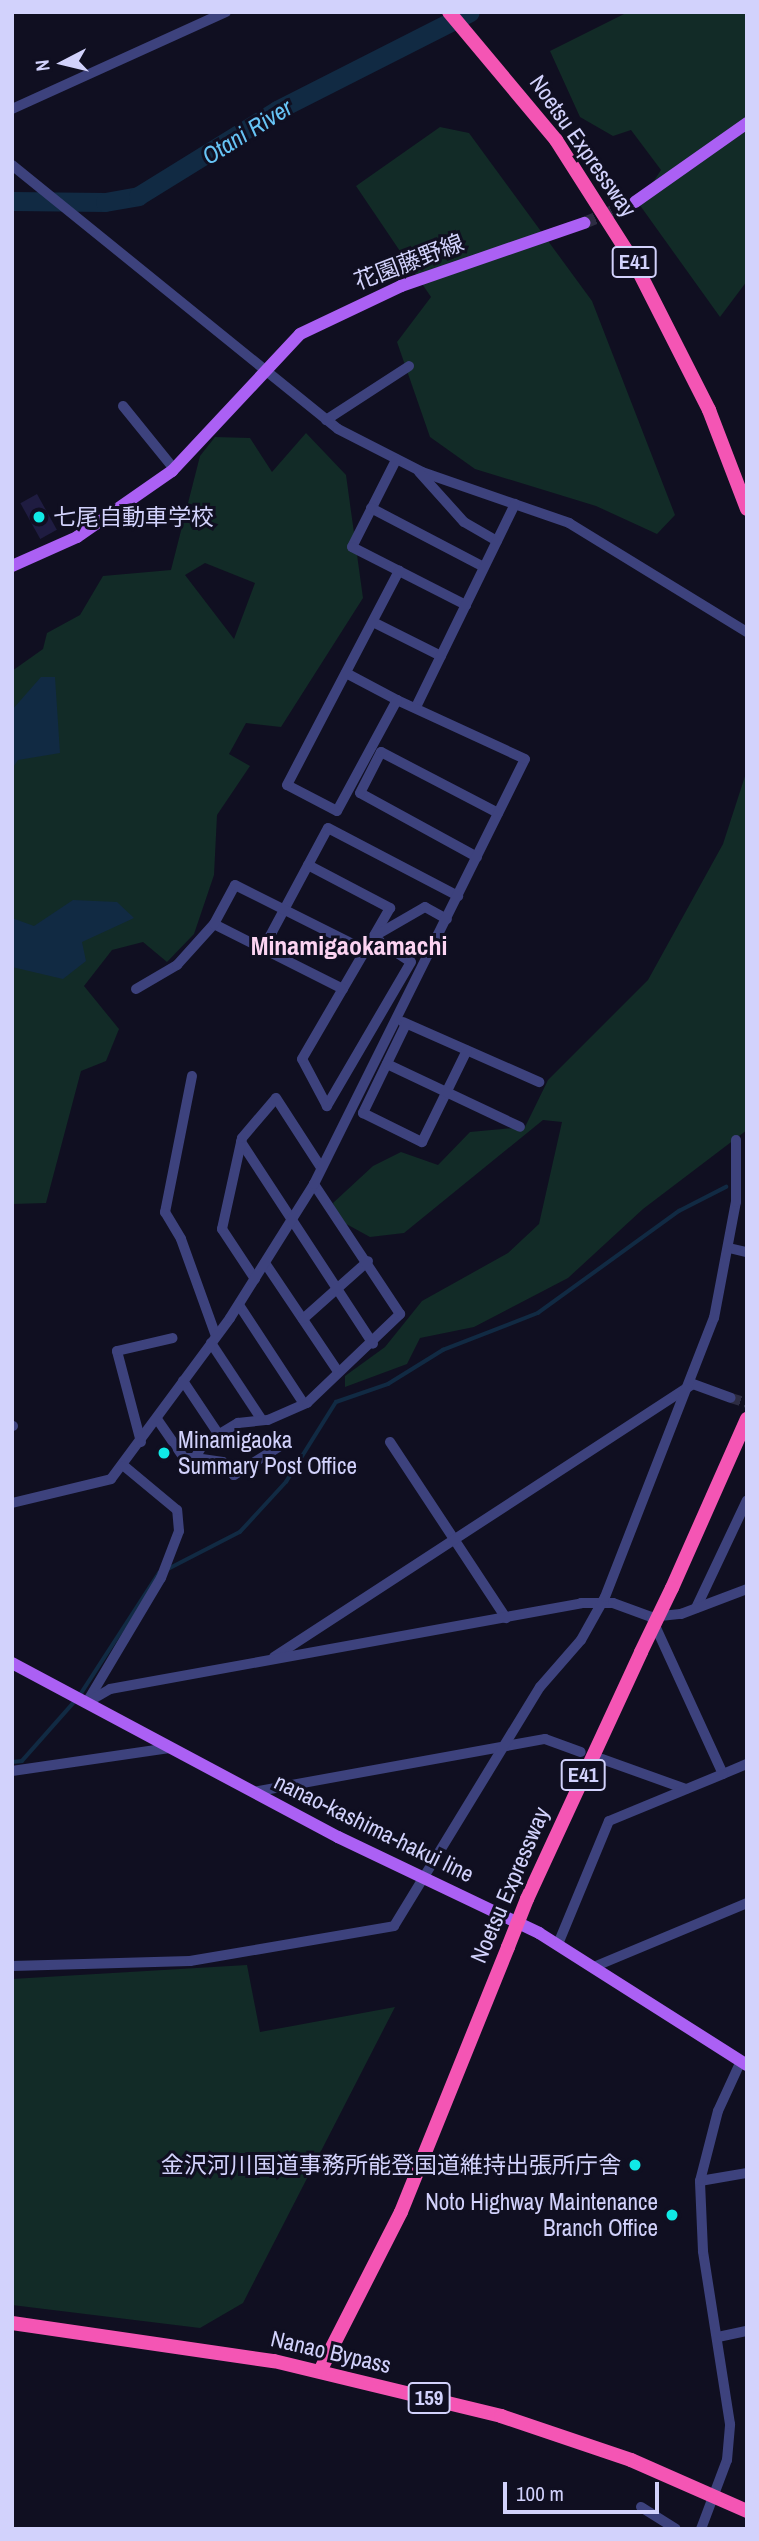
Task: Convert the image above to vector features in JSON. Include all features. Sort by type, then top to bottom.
[{"type":"highway","name":"Noetsu Expressway","points":[[449,12],[476,40],[556,140],[635,264],[709,410],[747,509]]},
{"type":"highway","name":"Noetsu Expressway","points":[[320,2371],[401,2212],[527,1899],[672,1588],[747,1419]]},
{"type":"highway","name":"Nanao Bypass","points":[[12,2323],[320,2371],[537,2427],[747,2511]]},
{"type":"main road","points":[[635,202],[747,123]]},
{"type":"main road","name":"花園藤野線","points":[[12,566],[77,537],[174,469],[264,369],[300,334],[342,310],[584,223]]},
{"type":"main road","name":"nanao-kashima-hakui line","points":[[12,1663],[253,1792],[558,1944],[744,2063]]},
{"type":"street","points":[[12,109],[226,12]]},
{"type":"street","points":[[12,165],[326,420],[417,470],[569,523],[640,563],[747,632]]},
{"type":"street","points":[[326,420],[409,366]]},
{"type":"street","points":[[123,406],[174,469]]},
{"type":"street","points":[[396,460],[352,547],[466,604]]},
{"type":"street","points":[[417,470],[464,522],[497,541]]},
{"type":"street","points":[[416,707],[515,504]]},
{"type":"street","points":[[371,508],[484,566]]},
{"type":"street","points":[[397,699],[337,811],[287,785],[399,571]]},
{"type":"street","points":[[373,622],[441,656]]},
{"type":"street","points":[[346,673],[525,759],[447,919],[402,1022],[387,1064],[363,1113],[422,1142],[467,1051]]},
{"type":"street","points":[[477,857],[360,793],[381,752],[499,813]]},
{"type":"street","points":[[263,949],[328,828],[458,896]]},
{"type":"street","points":[[308,864],[407,917]]},
{"type":"street","points":[[135,989],[177,965],[214,923],[235,885],[365,950]]},
{"type":"street","points":[[373,937],[425,907],[447,919]]},
{"type":"street","points":[[373,937],[411,961],[327,1106],[302,1059],[365,950],[390,908]]},
{"type":"street","points":[[214,923],[343,989]]},
{"type":"street","points":[[402,1022],[539,1082]]},
{"type":"street","points":[[12,1503],[111,1479],[124,1466],[239,1305],[314,1184],[320,1166],[402,1022]]},
{"type":"street","points":[[387,1064],[520,1126]]},
{"type":"street","points":[[192,1076],[165,1212],[181,1239],[214,1339],[262,1420]]},
{"type":"street","points":[[255,1279],[222,1229],[241,1142],[276,1098],[320,1166]]},
{"type":"street","points":[[12,1966],[190,1961],[394,1926],[503,1746],[602,1603],[693,1384],[729,1248],[736,1139]]},
{"type":"street","points":[[241,1142],[373,1344]]},
{"type":"street","points":[[195,1458],[219,1435],[238,1423],[262,1420],[304,1404],[337,1370],[373,1344],[400,1314],[368,1261],[314,1184]]},
{"type":"street","points":[[729,1248],[747,1252]]},
{"type":"street","points":[[303,1319],[368,1261]]},
{"type":"street","points":[[265,1263],[337,1370]]},
{"type":"street","points":[[239,1305],[304,1404]]},
{"type":"street","points":[[141,1442],[117,1351],[173,1338]]},
{"type":"street","points":[[183,1381],[219,1435]]},
{"type":"street","points":[[693,1384],[731,1398]]},
{"type":"street","points":[[269,1660],[693,1384]]},
{"type":"street","points":[[157,1419],[184,1458],[223,1462],[234,1475],[288,1441]]},
{"type":"street","points":[[390,1442],[506,1618]]},
{"type":"street","points":[[80,1700],[161,1578],[179,1531],[177,1510],[124,1466]]},
{"type":"street","points":[[696,1608],[747,1500]]},
{"type":"street","points":[[80,1700],[110,1689],[602,1603],[651,1617],[696,1608],[747,1589]]},
{"type":"street","points":[[651,1617],[723,1774]]},
{"type":"street","points":[[253,1792],[545,1739],[581,1752]]},
{"type":"street","points":[[12,1771],[169,1748]]},
{"type":"street","points":[[602,1759],[686,1789]]},
{"type":"street","points":[[558,1944],[609,1821],[747,1764]]},
{"type":"street","points":[[596,1966],[747,1903]]},
{"type":"street","points":[[701,2529],[727,2460],[730,2424],[701,2230],[700,2181],[718,2111],[744,2063]]},
{"type":"street","points":[[700,2181],[747,2173]]},
{"type":"street","points":[[718,2337],[747,2331]]},
{"type":"street","points":[[641,2507],[676,2529]]},
{"type":"green space","points":[[628,12],[747,12],[747,281],[720,317],[639,204],[661,170],[631,130],[613,136],[580,117],[550,51]]},
{"type":"green space","points":[[440,127],[469,133],[592,301],[675,515],[657,534],[596,506],[475,469],[430,437],[397,342],[431,297],[356,186]]},
{"type":"green space","points":[[306,433],[346,475],[363,598],[281,727],[246,723],[229,754],[250,766],[217,815],[214,875],[194,934],[167,962],[143,942],[112,950],[84,986],[119,1029],[106,1061],[81,1071],[46,1203],[12,1204],[12,671],[43,649],[47,633],[80,615],[103,576],[171,570],[200,456],[215,437],[250,438],[272,472]],"holes":[[[205,563],[255,583],[234,639],[185,575]]]},
{"type":"green space","points":[[747,770],[747,1130],[643,1209],[568,1278],[474,1327],[420,1338],[407,1364],[345,1387],[345,1376],[385,1347],[422,1301],[508,1253],[539,1224],[562,1122],[543,1120],[404,1233],[370,1237],[339,1220],[333,1203],[373,1166],[401,1152],[438,1165],[470,1132],[525,1127],[548,1080],[648,980],[723,844]]},
{"type":"green space","points":[[247,1965],[260,2032],[395,2007],[243,2303],[200,2328],[12,2305],[12,1979]]},
{"type":"water","points":[[41,677],[55,677],[60,753],[18,760],[12,769],[12,710]]},
{"type":"water","points":[[73,900],[117,902],[134,918],[82,942],[86,961],[63,979],[12,967],[12,918],[34,926]]},
{"type":"building","name":"七尾自動車学校","points":[[37,494],[57,530],[40,539],[20,503]]},
{"type":"waterway","name":"Otani River","points":[[12,201],[105,202],[138,196],[277,110],[470,12]]},
{"type":"waterway","points":[[166,1570],[240,1532],[286,1482],[336,1402],[388,1384],[443,1350],[538,1313],[679,1211],[726,1187]]},
{"type":"waterway","points":[[80,1695],[159,1573]]},
{"type":"waterway","points":[[12,1762],[22,1761],[75,1701]]},
{"type":"tunnel","points":[[584,223],[635,202]]},
{"type":"tunnel","points":[[731,1398],[747,1403]]},
{"type":"place","name":"七尾自動車学校","points":[[39,517]]},
{"type":"place","name":"Minamigaoka Summary Post Office","points":[[164,1453]]},
{"type":"place","name":"金沢河川国道事務所能登国道維持出張所庁舎","points":[[635,2165]]},
{"type":"place","name":"Noto Highway Maintenance Branch Office","points":[[672,2215]]},
{"type":"district","name":"Minamigaokamachi","points":[[349,946]]}]
